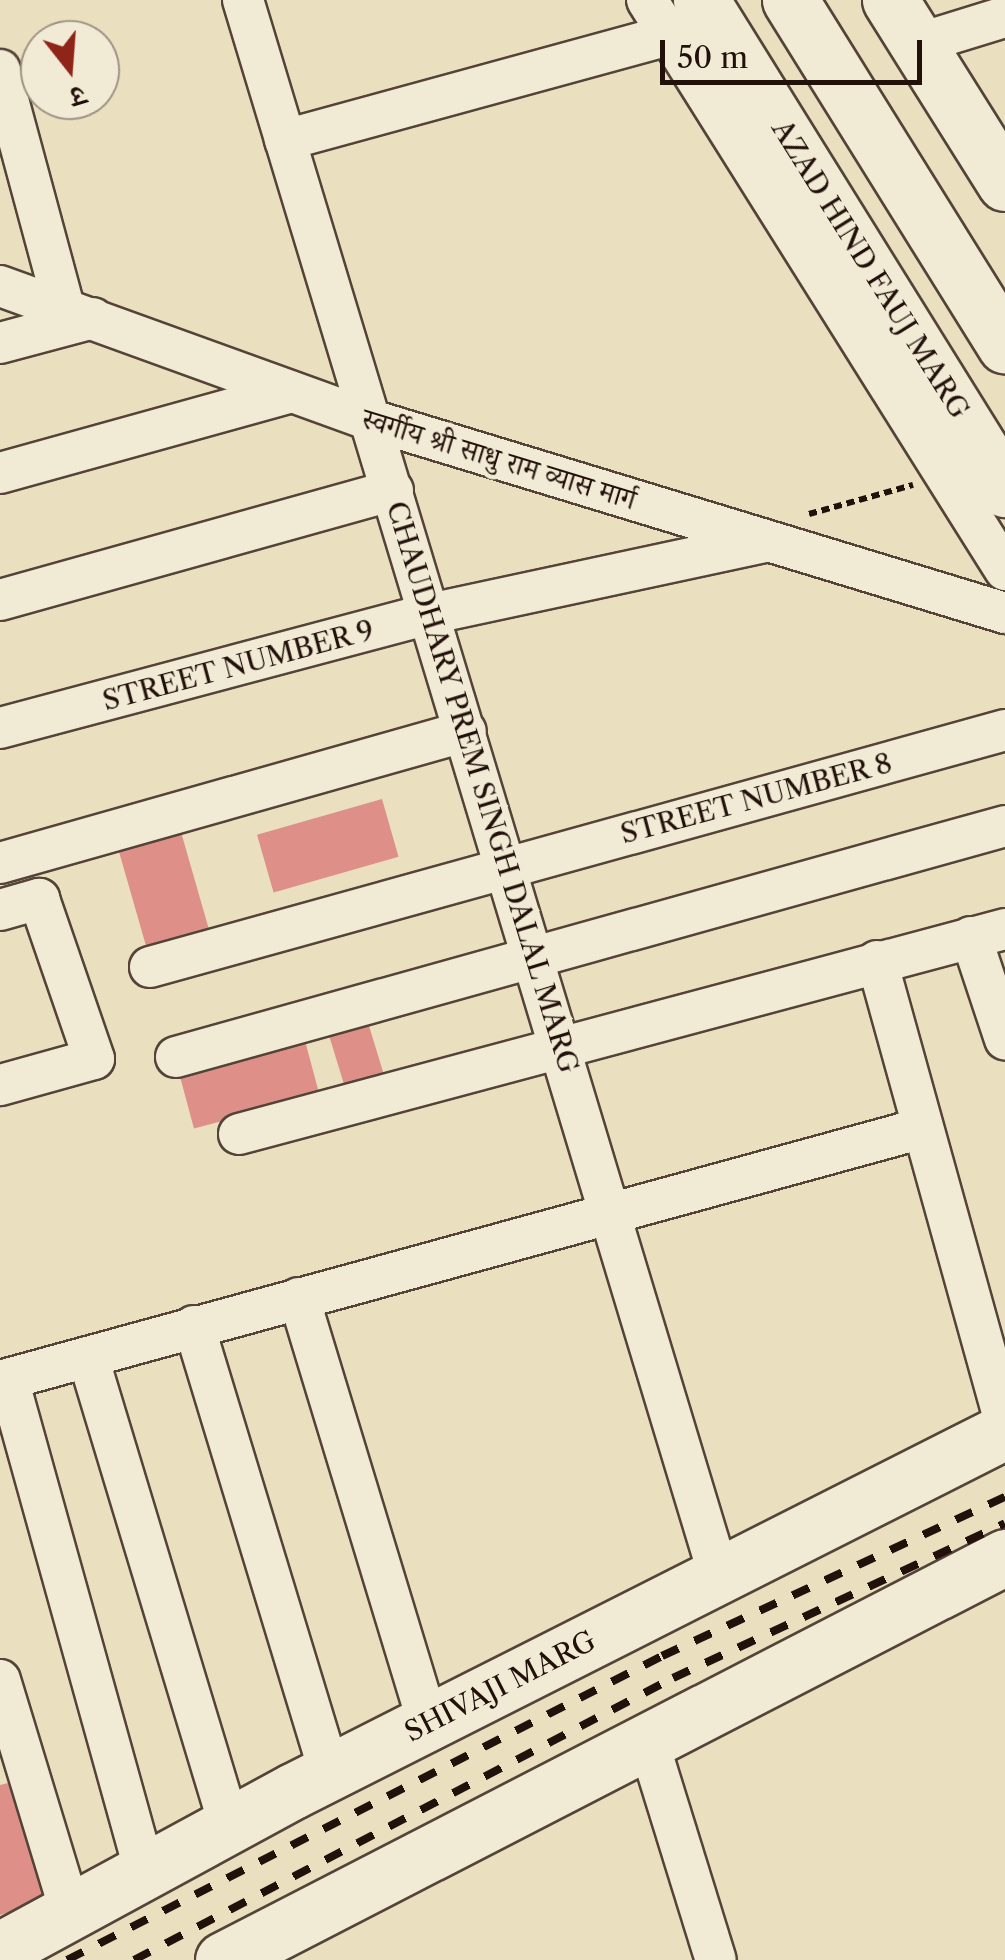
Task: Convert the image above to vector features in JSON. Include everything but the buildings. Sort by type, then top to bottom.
[{"type":"main road","points":[[790,0],[1005,346]]},
{"type":"main road","name":"AZAD HIND FAUJ MARG","points":[[685,17],[1005,489]]},
{"type":"main road","points":[[904,22],[998,160]]},
{"type":"main road","name":"SHIVAJI MARG","points":[[0,1950],[330,1772],[1005,1427]]},
{"type":"main road","points":[[223,1960],[281,1946],[648,1741],[1005,1558]]},
{"type":"street","name":"CHAUDHARY PREM SINGH DALAL MARG","points":[[243,0],[612,1211],[719,1576]]},
{"type":"street","points":[[647,0],[685,17],[1005,570]]},
{"type":"street","points":[[285,140],[685,17]]},
{"type":"street","points":[[904,22],[1005,17]]},
{"type":"street","points":[[0,70],[78,313],[0,344]]},
{"type":"street","name":"स्वर्गीय श्री साधु राम व्यास मार्ग","points":[[0,286],[371,420],[784,529],[1005,613]]},
{"type":"street","points":[[0,473],[292,392]]},
{"type":"street","points":[[0,600],[392,490]]},
{"type":"street","name":"STREET NUMBER 9","points":[[0,728],[430,614],[784,529]]},
{"type":"street","points":[[0,864],[466,730]]},
{"type":"street","name":"STREET NUMBER 8","points":[[150,968],[1005,730]]},
{"type":"street","points":[[176,1058],[1005,826]]},
{"type":"street","points":[[0,910],[39,899],[94,1059],[0,1086]]},
{"type":"street","points":[[240,1134],[560,1044],[988,933],[1005,1039]]},
{"type":"street","points":[[877,961],[1005,1427]]},
{"type":"street","points":[[145,1872],[4,1380],[923,1128]]},
{"type":"street","points":[[299,1298],[428,1723]]},
{"type":"street","points":[[194,1326],[330,1772]]},
{"type":"street","points":[[88,1357],[230,1826]]},
{"type":"street","points":[[0,1680],[71,1913]]},
{"type":"street","points":[[648,1741],[716,1960]]},
{"type":"path","points":[[784,529],[948,475]]},
{"type":"railway","points":[[67,1960],[662,1656],[1005,1497]]},
{"type":"railway","points":[[134,1960],[673,1678],[1005,1523]]}]
